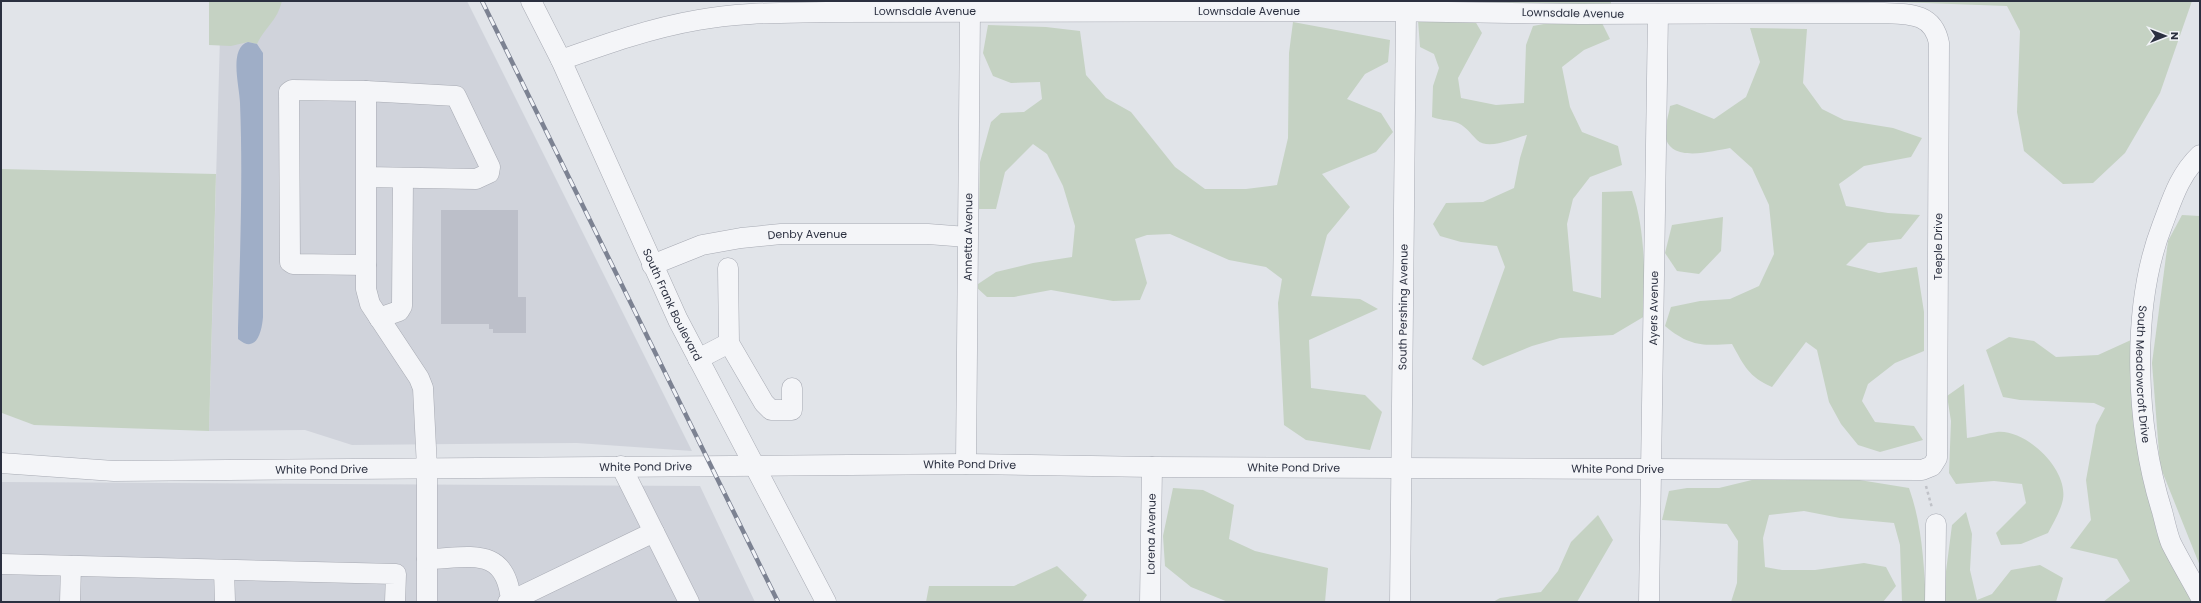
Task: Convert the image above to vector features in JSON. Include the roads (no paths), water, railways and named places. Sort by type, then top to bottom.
[{"type":"street","name":"South Frank Boulevard","points":[[531,1],[561,60],[652,265],[698,359],[826,602]]},
{"type":"street","name":"Lownsdale Avenue","points":[[561,60],[655,29],[699,19],[748,14],[818,12],[970,11],[1909,14],[1921,16],[1936,31]]},
{"type":"street","name":"Annetta Avenue","points":[[966,464],[970,11]]},
{"type":"street","name":"South Pershing Avenue","points":[[1400,602],[1406,12]]},
{"type":"street","name":"Ayers Avenue","points":[[1649,602],[1658,14]]},
{"type":"street","name":"Teeple Drive","points":[[1928,465],[1937,453],[1939,44],[1936,31]]},
{"type":"street","points":[[366,177],[476,179],[489,173],[490,167],[456,96],[292,90],[289,92],[290,262],[293,264],[366,265]]},
{"type":"street","points":[[366,92],[366,289],[370,304],[419,378],[423,388],[427,468],[427,602]]},
{"type":"street","name":"South Meadowcroft Drive","points":[[2200,155],[2188,168],[2175,191],[2160,230],[2150,265],[2144,301],[2141,350],[2143,423],[2148,460],[2157,497],[2171,542],[2200,596]]},
{"type":"street","points":[[379,318],[399,310],[402,306],[404,178]]},
{"type":"street","name":"Denby Avenue","points":[[652,265],[702,245],[775,234],[920,234],[967,237]]},
{"type":"street","points":[[728,268],[729,343],[764,403],[771,410],[792,410],[792,388]]},
{"type":"street","points":[[698,359],[729,343]]},
{"type":"street","name":"White Pond Drive","points":[[1,463],[114,471],[966,464],[1152,467],[1652,469],[1928,465]]},
{"type":"street","points":[[621,466],[689,602]]},
{"type":"street","name":"Lorena Avenue","points":[[1150,602],[1152,467]]},
{"type":"street","points":[[1935,602],[1936,524]]},
{"type":"street","points":[[1,564],[396,574],[427,566],[477,557],[496,562],[506,575],[510,601],[654,532]]},
{"type":"street","points":[[70,602],[71,566]]},
{"type":"street","points":[[224,570],[224,602]]},
{"type":"street","points":[[395,602],[396,574]]},
{"type":"water","points":[[248,42],[257,44],[263,53],[263,317],[260,334],[254,342],[250,344],[244,343],[238,339],[241,159],[240,103],[236,69],[238,52],[242,46]]},
{"type":"railway","points":[[482,1],[778,602]]}]
